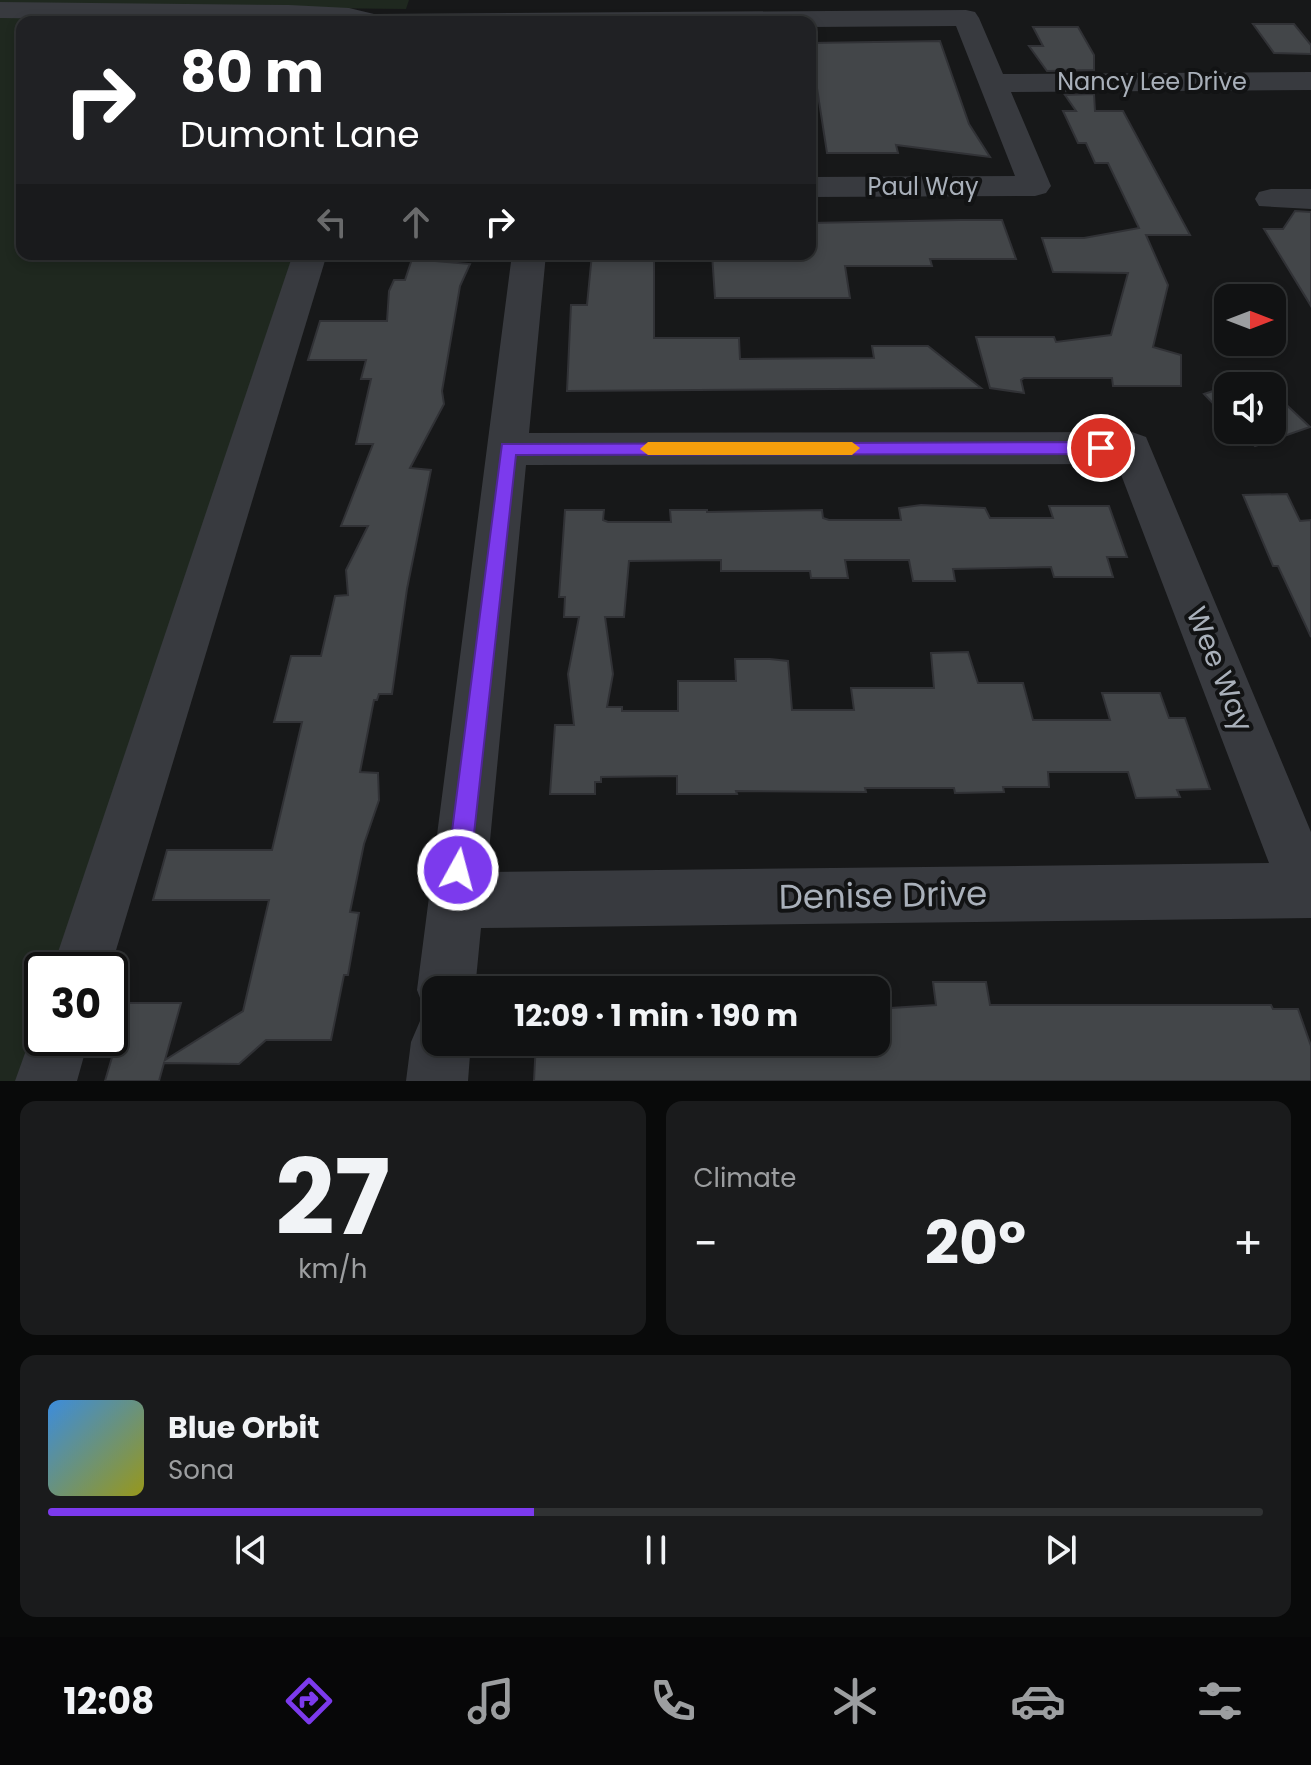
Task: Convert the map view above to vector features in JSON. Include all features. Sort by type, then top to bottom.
[{"type":"street","points":[[0,10],[349,16]]},
{"type":"street","points":[[507,16],[758,16]]},
{"type":"street","points":[[816,17],[966,18],[993,83]]},
{"type":"street","name":"Nancy Lee Drive","points":[[993,83],[1311,81]]},
{"type":"street","name":"Paul Way","points":[[816,187],[1035,186],[993,83]]},
{"type":"street","points":[[1271,199],[1311,199]]},
{"type":"street","points":[[87,952],[308,260]]},
{"type":"street","points":[[447,976],[528,260]]},
{"type":"street","name":"Wee Way","points":[[508,449],[1132,448],[1309,890]]},
{"type":"street","name":"Denise Drive","points":[[455,900],[1309,890]]},
{"type":"street","points":[[46,1081],[54,1056]]},
{"type":"street","points":[[437,1081],[440,1056]]},
{"type":"shaded area","points":[[0,0],[409,0],[406,9],[0,4]]},
{"type":"shaded area","points":[[0,15],[48,16],[16,16],[16,260],[299,260],[70,952],[24,952],[24,1056],[36,1056],[27,1081],[0,1081]]},
{"type":"building","points":[[1253,24],[1294,24],[1311,45],[1311,54],[1274,53]]},
{"type":"building","points":[[1033,27],[1078,27],[1094,55],[1094,70],[1047,71],[1029,46],[1043,46]]},
{"type":"building","points":[[940,41],[969,124],[990,157],[896,145],[898,153],[827,153],[816,82],[816,43]]},
{"type":"building","points":[[1094,94],[1095,111],[1123,111],[1190,235],[1146,235],[1168,285],[1153,347],[1181,355],[1181,386],[1113,386],[1112,378],[1024,378],[1021,380],[1024,393],[990,388],[976,337],[1054,337],[1056,342],[1111,335],[1128,273],[1053,272],[1042,238],[1084,238],[1139,228],[1108,163],[1095,163],[1086,143],[1078,143],[1063,111],[1076,111],[1065,95]]},
{"type":"building","points":[[1295,211],[1311,212],[1311,306],[1264,229],[1283,229]]},
{"type":"building","points":[[1002,220],[1016,259],[930,259],[932,266],[845,266],[850,298],[715,298],[712,260],[816,260],[816,223]]},
{"type":"building","points":[[412,260],[470,264],[460,286],[442,391],[444,404],[410,468],[431,470],[407,589],[392,694],[379,694],[374,700],[360,772],[378,773],[379,800],[364,844],[350,912],[359,913],[348,975],[344,975],[331,1040],[266,1040],[239,1064],[164,1063],[159,1081],[105,1081],[112,1056],[128,1056],[128,1003],[181,1003],[165,1060],[243,1011],[269,900],[153,900],[167,850],[272,850],[302,722],[274,722],[291,656],[321,656],[335,596],[348,595],[346,570],[368,526],[341,526],[373,444],[356,444],[371,379],[361,379],[366,360],[308,360],[320,321],[387,321],[389,291],[394,280],[405,280]]},
{"type":"building","points":[[591,260],[654,260],[654,338],[739,338],[740,359],[874,358],[872,346],[928,346],[981,388],[567,391],[571,305],[587,305]]},
{"type":"building","points":[[1214,391],[1214,404],[1204,394]]},
{"type":"building","points":[[1286,404],[1310,427],[1286,435]]},
{"type":"building","points":[[1287,494],[1300,521],[1311,520],[1311,637],[1278,566],[1273,566],[1243,495]]},
{"type":"building","points":[[921,505],[985,508],[990,518],[1053,518],[1049,506],[1109,506],[1127,557],[1107,557],[1113,577],[1054,577],[1051,567],[953,569],[955,581],[913,581],[909,560],[845,560],[848,578],[811,578],[810,571],[721,571],[721,560],[629,561],[624,617],[605,617],[613,674],[607,707],[622,707],[622,711],[678,711],[678,681],[736,681],[735,659],[770,659],[788,661],[792,710],[854,710],[851,688],[934,688],[931,653],[968,652],[978,683],[1023,683],[1033,720],[1110,720],[1102,693],[1160,693],[1169,718],[1185,718],[1210,789],[1177,790],[1180,797],[1136,798],[1128,772],[1048,772],[1049,787],[1003,787],[1004,792],[955,793],[954,788],[865,788],[866,792],[677,794],[677,776],[601,777],[601,782],[595,782],[595,794],[550,794],[555,725],[574,725],[568,674],[579,617],[564,617],[565,597],[559,597],[565,510],[604,510],[603,520],[608,522],[671,522],[670,510],[822,510],[823,518],[829,520],[901,520],[899,508]]},
{"type":"building","points":[[933,982],[986,982],[990,1005],[1271,1005],[1273,1009],[1298,1009],[1311,1046],[1311,1081],[534,1081],[535,1056],[890,1056],[890,1008],[936,1005]]},
{"type":"slow traffic","points":[[648,449],[852,448]]},
{"type":"route","points":[[458,870],[508,449],[1101,448]]}]
